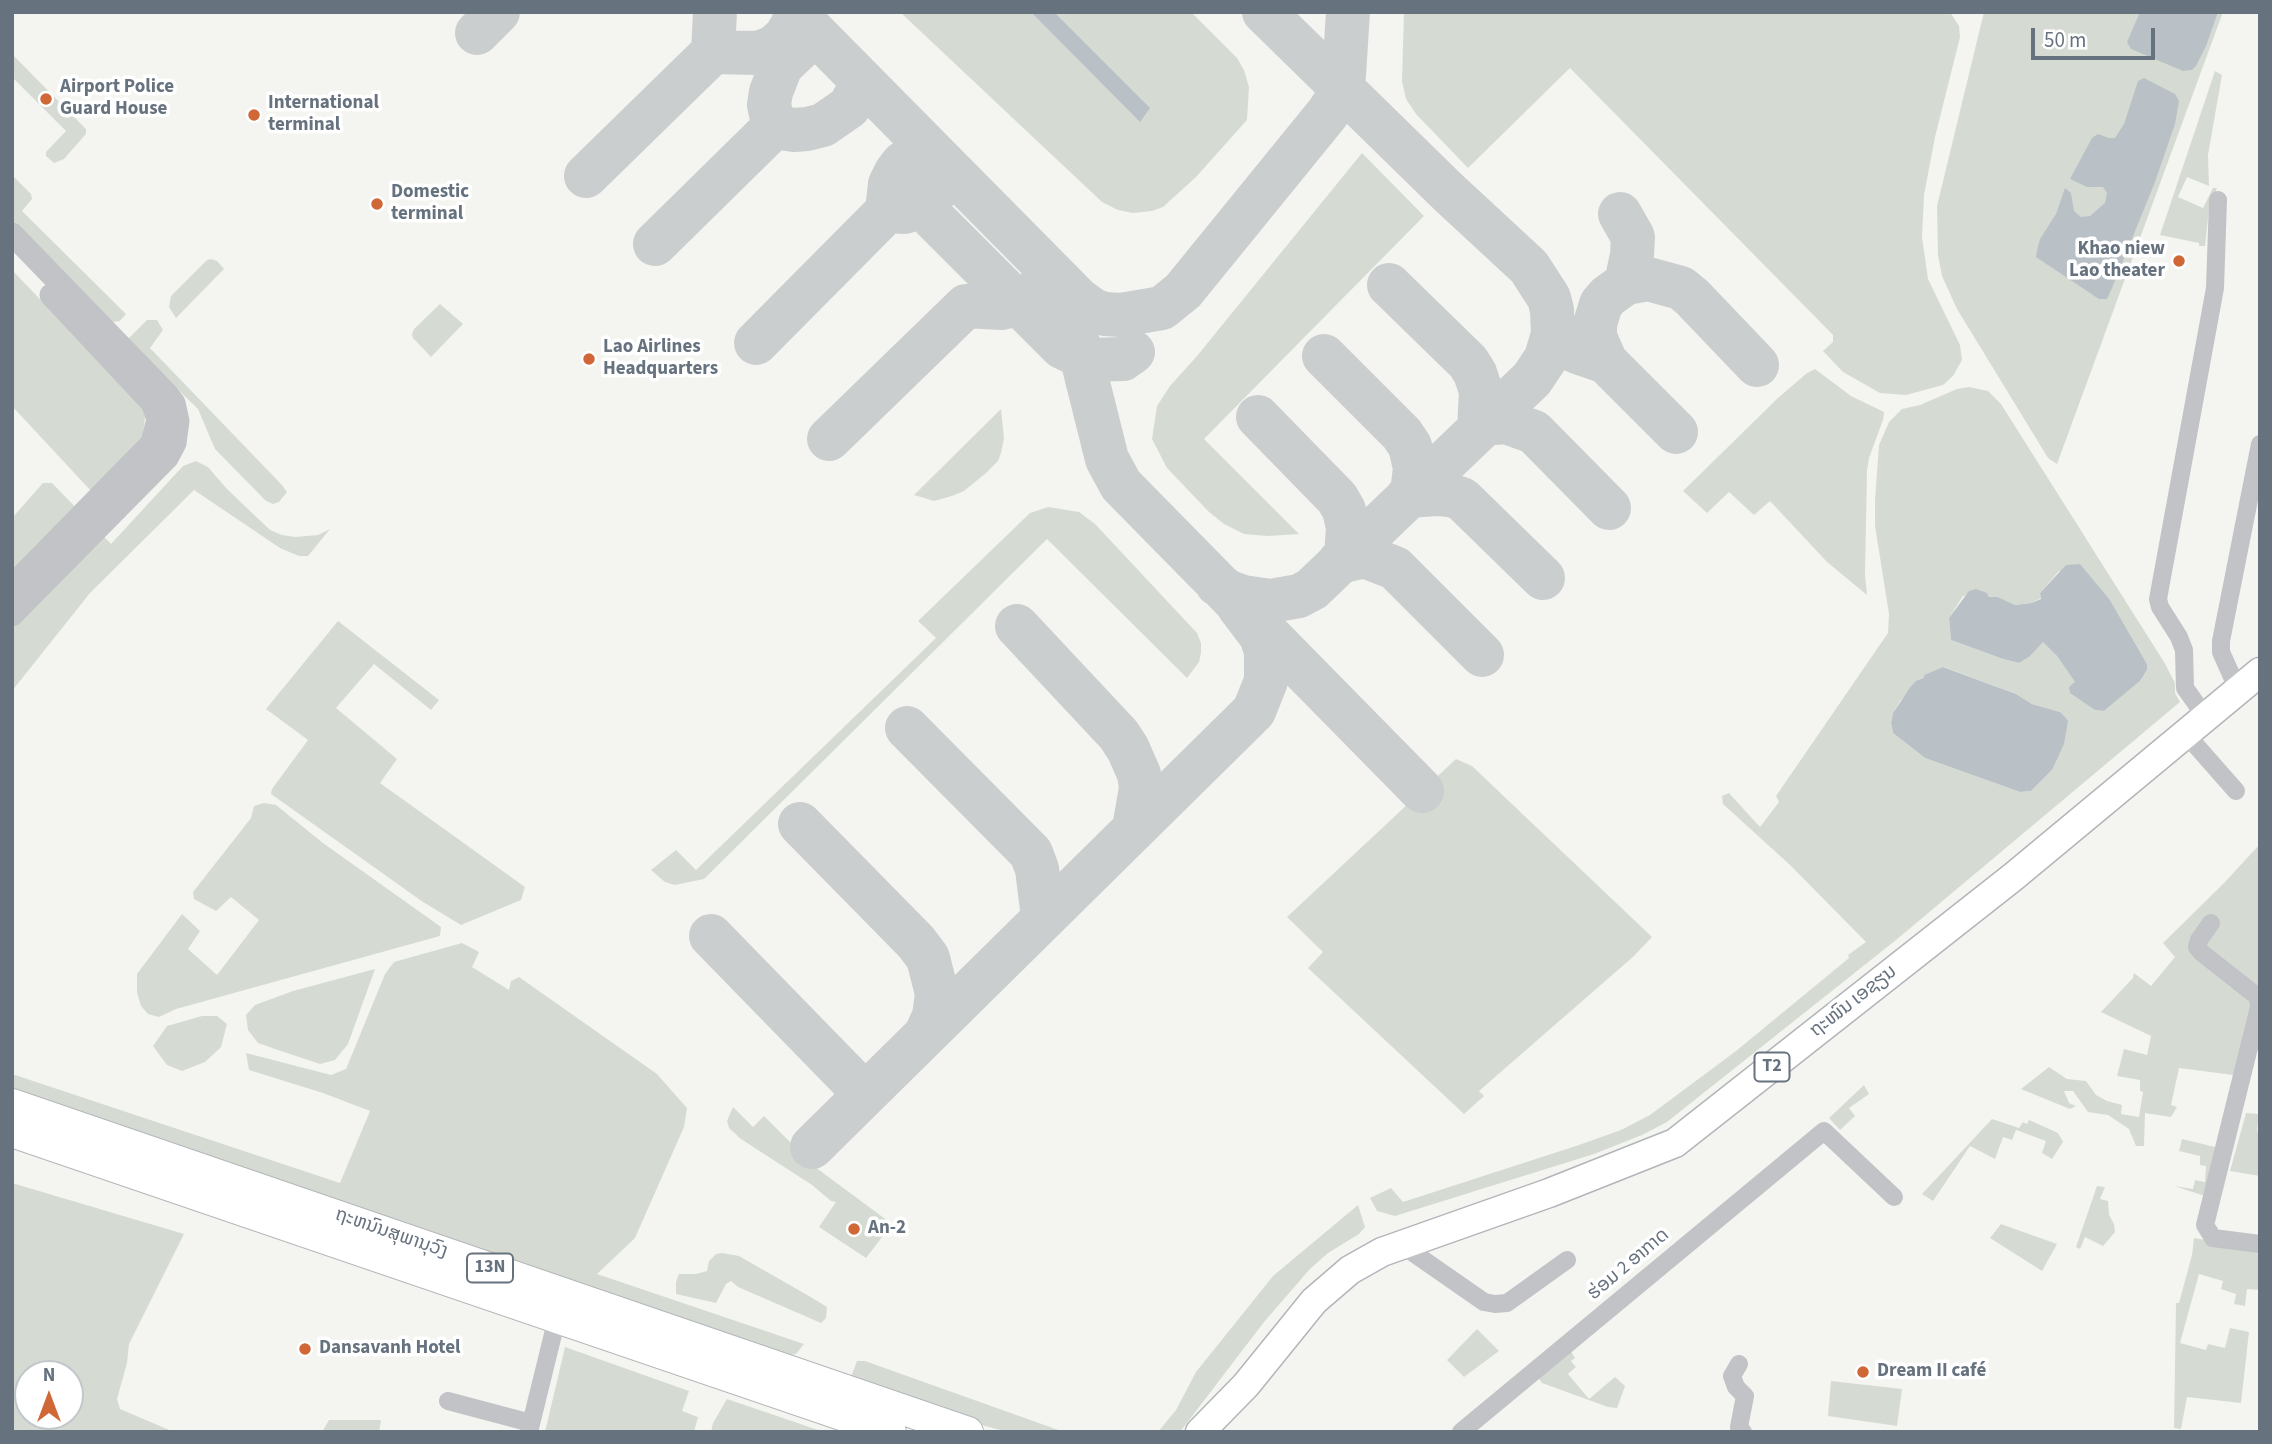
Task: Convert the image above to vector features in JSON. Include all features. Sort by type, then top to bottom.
[{"type":"highway","name":"ຖະຫນົນສຸພານຸວົງ","points":[[16,1111],[557,1318],[891,1432]]},
{"type":"highway","name":"ຖະຫນົນສຸພານຸວົງ","points":[[16,1111],[968,1432]]},
{"type":"main road","name":"ຖະໜົນ ເອຊຽນ","points":[[1199,1432],[1247,1385],[1314,1301],[1350,1270],[1382,1252],[1549,1193],[1675,1143],[2013,877],[2260,672]]},
{"type":"main road","name":"ຖະໜົນ ເອຊຽນ","points":[[1221,1432],[1247,1385]]},
{"type":"street","points":[[2218,200],[2215,288],[2158,599],[2184,650],[2185,688],[2195,725],[2236,791]]},
{"type":"street","points":[[12,234],[118,341],[174,403],[178,421],[173,449],[12,586]]},
{"type":"street","points":[[12,255],[152,403],[158,419],[152,443],[100,511],[12,615]]},
{"type":"street","points":[[2238,690],[2221,652],[2221,641],[2260,444]]},
{"type":"street","points":[[2211,923],[2197,947],[2258,997],[2259,1007],[2205,1225],[2213,1238],[2260,1244]]},
{"type":"street","name":"ຮ່ອມ 2 ອາກາດ","points":[[1461,1432],[1824,1131],[1894,1197]]},
{"type":"street","points":[[1402,1245],[1484,1302],[1495,1304],[1507,1303],[1567,1260]]},
{"type":"street","points":[[448,1401],[530,1427],[557,1318]]},
{"type":"street","points":[[1739,1364],[1732,1376],[1736,1387],[1745,1396],[1740,1427],[1743,1432]]},
{"type":"shaded area","points":[[900,12],[1191,12],[1237,58],[1244,70],[1249,87],[1247,120],[1196,177],[1163,207],[1133,213],[1118,210],[1102,202]]},
{"type":"shaded area","points":[[1031,12],[1054,12],[1150,108],[1140,122]]},
{"type":"shaded area","points":[[1404,12],[1950,12],[1959,26],[1960,37],[1935,137],[1924,195],[1922,237],[1928,279],[1960,345],[1962,360],[1953,376],[1943,385],[1906,395],[1880,393],[1843,372],[1823,351],[1833,342],[1833,335],[1570,68],[1468,168],[1416,114],[1406,99],[1402,81]]},
{"type":"shaded area","points":[[1984,12],[2223,12],[2057,464],[2048,458],[1957,309],[1942,276],[1938,255],[1937,206]]},
{"type":"shaded area","points":[[2140,12],[2218,12],[2196,66],[2192,70],[2183,71],[2131,49],[2127,42]]},
{"type":"shaded area","points":[[12,54],[86,129],[86,134],[64,159],[54,163],[46,156],[46,152],[66,131],[12,77]]},
{"type":"shaded area","points":[[2215,71],[2222,75],[2208,155],[2209,186],[2187,177],[2178,197],[2203,208],[2213,188],[2217,188],[2209,209],[2205,246],[2199,246],[2199,243],[2160,235]]},
{"type":"shaded area","points":[[2144,78],[2175,94],[2179,101],[2175,124],[2155,182],[2112,288],[2107,299],[2099,299],[2036,257],[2038,246],[2056,214],[2065,188],[2071,193],[2074,211],[2081,217],[2090,216],[2105,203],[2107,193],[2103,187],[2087,187],[2070,179],[2092,138],[2098,134],[2115,138],[2124,124],[2138,81]]},
{"type":"shaded area","points":[[1362,153],[1424,216],[1204,439],[1299,534],[1244,534],[1224,524],[1209,512],[1167,468],[1152,439],[1157,406],[1170,386]]},
{"type":"shaded area","points":[[12,175],[31,194],[32,199],[22,211],[126,314],[120,321],[109,320],[12,224]]},
{"type":"shaded area","points":[[211,259],[224,269],[176,318],[169,307],[171,296]]},
{"type":"shaded area","points":[[12,270],[140,403],[145,417],[143,436],[91,491],[12,406]]},
{"type":"shaded area","points":[[440,304],[463,324],[431,357],[412,334]]},
{"type":"shaded area","points":[[147,320],[157,320],[163,330],[150,348],[282,485],[287,492],[279,502],[273,504],[266,501],[215,449],[198,409],[127,340]]},
{"type":"shaded area","points":[[1815,369],[1851,396],[1884,412],[1867,471],[1867,595],[1827,562],[1770,501],[1754,515],[1729,492],[1707,513],[1683,491],[1778,398]]},
{"type":"shaded area","points":[[1969,387],[1988,391],[2001,404],[2164,662],[2175,683],[2175,693],[2180,702],[1896,940],[1667,1122],[1594,1154],[1395,1216],[1377,1211],[1370,1198],[1391,1188],[1403,1202],[1579,1145],[1621,1130],[1650,1115],[1736,1051],[1866,942],[1790,865],[1723,804],[1722,796],[1729,793],[1760,827],[1779,802],[1776,796],[1888,633],[1889,614],[1875,526],[1879,445],[1889,422],[1902,409],[1920,405],[1957,389]],"holes":[[[2059,571],[2110,600],[2147,664],[2147,670],[2140,681],[2104,711],[2095,710],[2057,656],[2043,641],[2019,663],[1951,640],[1949,618],[1963,596],[1987,593],[1989,597],[1998,597],[2015,605],[2031,603],[2041,598],[2040,593]],[[1944,667],[2016,694],[2032,704],[2060,712],[2052,770],[2031,791],[2020,792],[1925,758],[1893,733],[1893,713],[1900,701],[1924,675]]]},
{"type":"shaded area","points":[[1001,409],[1004,438],[1001,453],[998,461],[986,473],[964,491],[952,496],[934,501],[914,495]]},
{"type":"shaded area","points":[[196,461],[208,467],[270,530],[295,537],[318,535],[330,529],[308,556],[299,556],[280,548],[194,490],[90,593],[12,691],[12,518],[43,483],[52,483],[111,544],[183,466]]},
{"type":"shaded area","points":[[1048,507],[1079,512],[1095,524],[1197,633],[1201,643],[1199,662],[1187,678],[1047,539],[704,879],[675,885],[665,882],[651,870],[676,850],[696,870],[936,638],[918,621],[1030,513]]},
{"type":"shaded area","points":[[2080,564],[2110,600],[2147,664],[2147,670],[2140,681],[2104,711],[2095,710],[2070,693],[2069,687],[2075,682],[2057,656],[2043,642],[2019,663],[1951,640],[1949,618],[1969,591],[1976,589],[1987,593],[1989,597],[1998,597],[2015,605],[2031,603],[2041,599],[2040,593],[2066,565]]},
{"type":"shaded area","points":[[338,621],[439,700],[431,710],[374,664],[336,708],[397,759],[380,783],[525,887],[521,900],[461,925],[423,902],[271,794],[308,740],[266,709]]},
{"type":"shaded area","points":[[1943,667],[2016,694],[2032,704],[2060,712],[2068,721],[2064,744],[2052,770],[2031,791],[2020,792],[1925,758],[1893,733],[1893,713],[1911,686],[1924,678],[1924,675]]},
{"type":"shaded area","points":[[1456,759],[1472,766],[1652,937],[1634,956],[1479,1091],[1484,1096],[1464,1114],[1308,968],[1323,952],[1287,917]]},
{"type":"shaded area","points":[[264,803],[276,805],[323,843],[441,927],[440,936],[176,1009],[159,1017],[148,1014],[141,1006],[137,992],[137,974],[182,914],[200,931],[188,949],[217,975],[259,920],[231,897],[216,911],[194,899],[193,892],[251,818],[254,806]]},
{"type":"shaded area","points":[[2260,844],[2260,1032],[2249,1077],[2179,1068],[2171,1105],[2177,1107],[2171,1117],[2145,1113],[2144,1146],[2136,1146],[2129,1129],[2108,1115],[2088,1112],[2073,1091],[2064,1091],[2069,1103],[2076,1106],[2070,1109],[2021,1089],[2049,1067],[2067,1079],[2086,1081],[2096,1095],[2122,1105],[2121,1114],[2139,1117],[2143,1092],[2140,1091],[2140,1080],[2117,1076],[2124,1049],[2147,1055],[2151,1036],[2101,1012],[2133,978],[2134,973],[2151,986],[2175,957],[2163,943]]},
{"type":"shaded area","points":[[462,943],[479,952],[472,967],[509,990],[511,981],[519,977],[657,1074],[687,1108],[684,1127],[635,1238],[597,1274],[804,1344],[796,1354],[790,1355],[12,1089],[12,1074],[340,1183],[370,1111],[249,1070],[246,1053],[331,1075],[346,1069],[385,974],[394,962]]},
{"type":"shaded area","points":[[375,969],[348,1044],[335,1060],[320,1064],[278,1050],[258,1043],[248,1030],[246,1015],[255,1005],[293,991]]},
{"type":"shaded area","points":[[202,1016],[217,1016],[227,1024],[221,1047],[205,1062],[182,1071],[167,1065],[153,1046],[167,1026]]},
{"type":"shaded area","points":[[1864,1085],[1869,1094],[1849,1108],[1855,1116],[1840,1130],[1829,1118]]},
{"type":"shaded area","points":[[733,1107],[753,1127],[764,1116],[815,1167],[892,1224],[866,1258],[819,1227],[836,1202],[741,1139],[729,1128],[727,1121]]},
{"type":"shaded area","points":[[2246,1113],[2259,1114],[2257,1131],[2260,1132],[2260,1176],[2230,1171]]},
{"type":"shaded area","points":[[1992,1119],[2019,1128],[2023,1122],[2027,1124],[2029,1120],[2058,1133],[2063,1142],[2052,1159],[2042,1153],[2046,1141],[2016,1130],[2012,1140],[2003,1137],[1995,1159],[1970,1146],[1933,1201],[1922,1194]]},
{"type":"shaded area","points":[[2182,1139],[2219,1148],[2208,1197],[2174,1186],[2193,1189],[2195,1180],[2205,1182],[2206,1166],[2200,1165],[2200,1156],[2179,1151]]},
{"type":"shaded area","points":[[12,1183],[184,1234],[129,1344],[117,1399],[120,1409],[174,1432],[12,1432]]},
{"type":"shaded area","points":[[2097,1186],[2105,1187],[2100,1199],[2108,1201],[2109,1215],[2115,1232],[2103,1246],[2085,1237],[2080,1249],[2076,1247]]},
{"type":"shaded area","points":[[1358,1205],[1365,1227],[1359,1234],[1328,1253],[1310,1269],[1264,1322],[1180,1432],[1158,1432],[1176,1410],[1196,1372],[1273,1276]]},
{"type":"shaded area","points":[[2001,1224],[2057,1244],[2042,1271],[1990,1238]]},
{"type":"shaded area","points":[[2194,1238],[2260,1249],[2260,1290],[2247,1289],[2245,1306],[2234,1304],[2236,1294],[2221,1289],[2223,1281],[2199,1274],[2180,1343],[2206,1350],[2208,1344],[2225,1348],[2230,1328],[2249,1332],[2241,1403],[2187,1397],[2181,1429],[2174,1428],[2176,1303],[2179,1303]]},
{"type":"shaded area","points":[[716,1254],[739,1256],[827,1307],[826,1318],[821,1323],[738,1287],[731,1281],[726,1284],[716,1303],[676,1294],[679,1274],[707,1271],[709,1261]]},
{"type":"shaded area","points":[[1477,1329],[1499,1351],[1464,1377],[1447,1360]]},
{"type":"shaded area","points":[[565,1347],[689,1391],[682,1411],[698,1417],[694,1432],[545,1432]]},
{"type":"shaded area","points":[[1569,1348],[1575,1358],[1571,1361],[1576,1367],[1568,1374],[1589,1399],[1615,1377],[1625,1386],[1617,1408],[1608,1407],[1542,1383],[1536,1375]]},
{"type":"shaded area","points":[[857,1361],[865,1361],[1064,1432],[1008,1432],[985,1426],[851,1377]]},
{"type":"shaded area","points":[[1831,1381],[1902,1389],[1897,1426],[1828,1416]]},
{"type":"shaded area","points":[[727,1399],[824,1432],[711,1432],[713,1423]]},
{"type":"shaded area","points":[[329,1420],[381,1420],[379,1432],[322,1432]]},
{"type":"taxiway","points":[[477,33],[498,12]]},
{"type":"taxiway","points":[[713,52],[715,12]]},
{"type":"taxiway","points":[[794,12],[1079,300],[1093,310],[1121,315],[1162,308],[1183,291],[1327,114],[1335,102],[1344,75],[1348,12]]},
{"type":"taxiway","points":[[1217,584],[1243,597],[1271,601],[1299,596],[1312,589],[1532,379],[1546,358],[1553,334],[1549,298],[1529,267],[1448,192],[1264,12]]},
{"type":"taxiway","points":[[586,176],[713,52],[758,53],[774,47],[785,37],[798,16]]},
{"type":"taxiway","points":[[774,127],[769,105],[781,66],[803,45],[815,40]]},
{"type":"taxiway","points":[[655,244],[774,127],[794,130],[823,125],[849,107],[863,83]]},
{"type":"taxiway","points":[[887,211],[890,184],[896,172],[903,163],[930,150]]},
{"type":"taxiway","points":[[756,343],[887,211],[905,212],[921,206],[941,186]]},
{"type":"taxiway","points":[[921,206],[1062,347],[1090,360],[1123,359],[1133,352]]},
{"type":"taxiway","points":[[1620,214],[1633,237],[1626,283]]},
{"type":"taxiway","points":[[829,439],[966,306],[1002,308],[1018,304],[1037,290],[1049,271]]},
{"type":"taxiway","points":[[1606,362],[1595,337],[1595,324],[1601,304],[1626,283],[1648,279],[1681,288],[1757,365]]},
{"type":"taxiway","points":[[1054,282],[1072,319],[1107,459],[1121,485],[1422,791]]},
{"type":"taxiway","points":[[1389,285],[1468,362],[1475,373],[1481,391],[1479,429]]},
{"type":"taxiway","points":[[1577,352],[1606,362],[1676,432]]},
{"type":"taxiway","points":[[1324,356],[1402,434],[1410,446],[1415,468],[1412,493]]},
{"type":"taxiway","points":[[1258,417],[1337,498],[1344,510],[1348,528],[1346,556]]},
{"type":"taxiway","points":[[1483,424],[1506,422],[1534,432],[1609,508]]},
{"type":"taxiway","points":[[1408,496],[1437,494],[1462,499],[1543,578]]},
{"type":"taxiway","points":[[1339,562],[1364,556],[1395,568],[1482,655]]},
{"type":"taxiway","points":[[812,1147],[1254,711],[1266,681],[1266,651],[1261,636],[1239,607]]},
{"type":"taxiway","points":[[1017,626],[1119,735],[1128,749],[1139,774],[1141,788],[1134,828]]},
{"type":"taxiway","points":[[907,728],[1031,853],[1037,869],[1043,917]]},
{"type":"taxiway","points":[[800,824],[916,942],[928,958],[937,994],[934,1016],[926,1034]]},
{"type":"taxiway","points":[[711,936],[865,1094]]},
{"type":"place","name":"Airport Police Guard House","points":[[46,99]]},
{"type":"place","name":"International terminal","points":[[254,115]]},
{"type":"place","name":"Domestic terminal","points":[[377,204]]},
{"type":"place","name":"Khao niew Lao theater","points":[[2179,261]]},
{"type":"place","name":"Lao Airlines Headquarters","points":[[589,359]]},
{"type":"place","name":"An-2","points":[[854,1229]]},
{"type":"place","name":"Dansavanh Hotel","points":[[305,1349]]},
{"type":"place","name":"Dream II café","points":[[1863,1372]]}]
